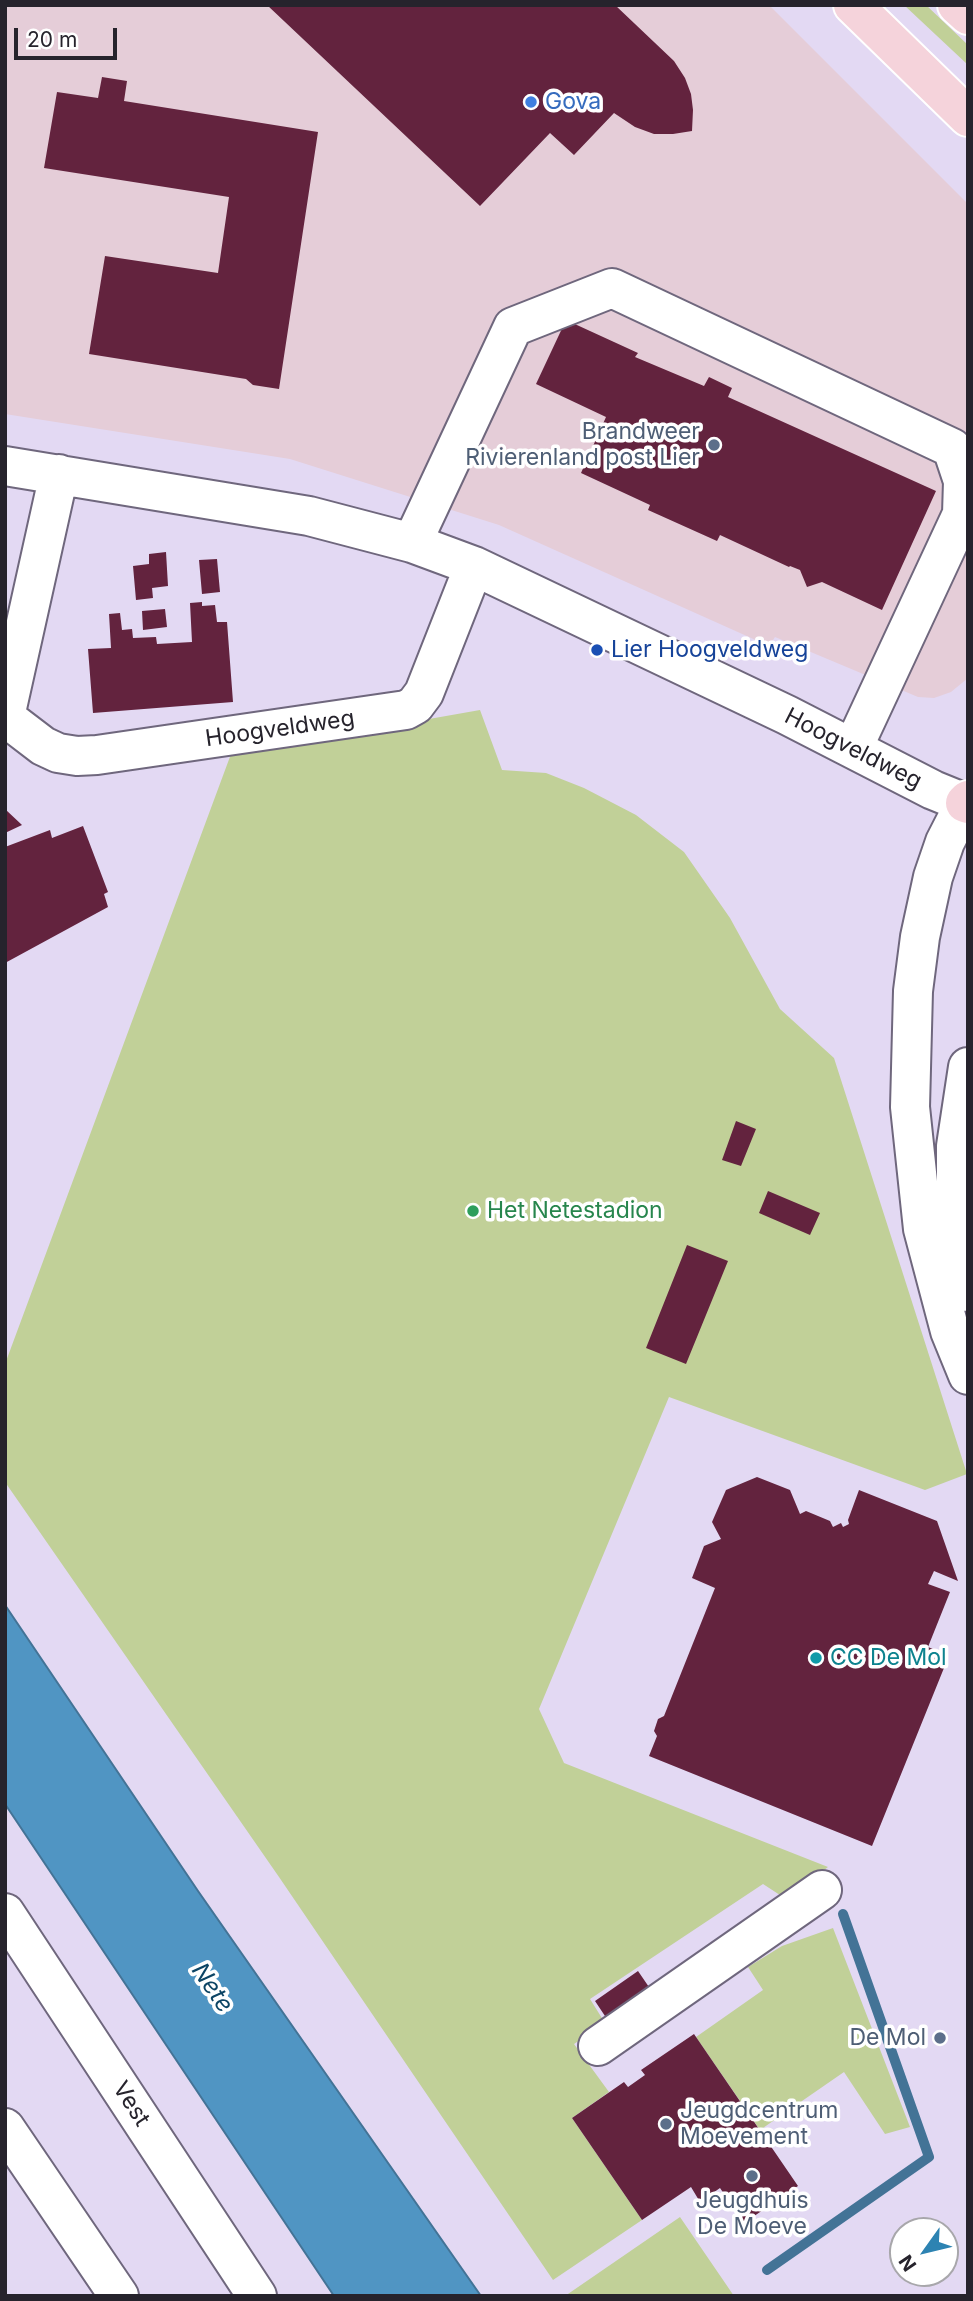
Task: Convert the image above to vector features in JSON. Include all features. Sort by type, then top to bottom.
[{"type":"main road","points":[[853,5],[968,117]]},
{"type":"main road","points":[[957,5],[968,15]]},
{"type":"street","points":[[412,543],[513,327],[611,288],[953,448],[963,481],[962,514],[853,748]]},
{"type":"street","name":"Hoogveldweg","points":[[5,466],[309,516],[412,543],[474,566],[853,748],[933,790],[967,802]]},
{"type":"street","name":"Hoogveldweg","points":[[59,474],[5,716],[43,746],[58,753],[97,755],[406,710],[415,705],[424,693],[474,566]]},
{"type":"street","points":[[967,802],[945,842],[933,877],[920,937],[913,991],[911,1107],[923,1229],[950,1331],[968,1375]]},
{"type":"street","points":[[968,1067],[956,1146],[956,1227],[968,1292]]},
{"type":"street","points":[[598,2046],[822,1890]]},
{"type":"street","name":"Vest","points":[[5,1913],[257,2296]]},
{"type":"street","points":[[5,2128],[118,2296]]},
{"type":"shaded area","points":[[5,5],[769,5],[968,204],[968,678],[951,692],[934,698],[918,697],[775,637],[769,646],[499,525],[290,459],[5,414]]},
{"type":"green space","points":[[904,5],[926,5],[968,45],[968,65]]},
{"type":"green space","name":"Het Netestadion","points":[[480,710],[502,770],[546,773],[584,788],[636,815],[684,852],[730,918],[780,1009],[834,1058],[967,1474],[925,1490],[669,1397],[539,1709],[564,1763],[828,1867],[786,1899],[763,1884],[590,1999],[605,2023],[574,2044],[609,2092],[572,2118],[642,2220],[553,2280],[279,1877],[5,1482],[5,1364],[231,754]]},
{"type":"green space","points":[[833,1928],[910,2127],[885,2134],[844,2072],[760,2130],[696,2037],[763,1990],[748,1967],[782,1946]]},
{"type":"green space","points":[[680,2217],[734,2296],[565,2296]]},
{"type":"water","name":"Nete","points":[[5,1605],[198,1891],[481,2296],[334,2296],[5,1804]]},
{"type":"building","name":"Gova","points":[[267,5],[615,5],[674,61],[685,78],[691,94],[692,131],[654,134],[635,127],[614,113],[574,155],[550,133],[480,206]]},
{"type":"building","points":[[102,77],[127,81],[124,101],[318,132],[279,389],[253,385],[246,379],[89,354],[105,256],[218,273],[229,197],[44,168],[57,92],[98,98]]},
{"type":"building","name":"Brandweer Rivierenland post Lier","points":[[566,320],[638,353],[635,357],[704,386],[709,377],[732,388],[728,397],[936,491],[882,610],[822,582],[807,587],[800,570],[720,535],[717,541],[648,510],[650,505],[581,473],[606,417],[536,384]]},
{"type":"building","points":[[166,552],[168,586],[152,588],[153,598],[136,600],[133,566],[149,564],[149,554]]},
{"type":"building","points":[[217,559],[220,592],[202,594],[199,560]]},
{"type":"building","points":[[202,602],[202,606],[215,605],[217,622],[227,622],[233,702],[93,713],[88,649],[111,648],[109,614],[120,613],[122,630],[132,629],[133,638],[156,637],[157,644],[192,642],[190,603]]},
{"type":"building","points":[[165,609],[167,627],[143,630],[142,611]]},
{"type":"building","points":[[5,809],[22,825],[5,833]]},
{"type":"building","points":[[83,826],[108,892],[104,894],[108,907],[5,963],[5,847],[50,830],[52,838]]},
{"type":"building","points":[[736,1121],[756,1129],[741,1166],[722,1160]]},
{"type":"building","points":[[768,1191],[820,1213],[810,1235],[759,1213]]},
{"type":"building","points":[[687,1245],[728,1261],[686,1364],[646,1348]]},
{"type":"building","name":"CC De Mol","points":[[757,1477],[790,1490],[800,1514],[806,1511],[830,1521],[833,1527],[841,1523],[843,1527],[849,1524],[859,1490],[937,1521],[958,1581],[934,1571],[928,1584],[950,1592],[928,1647],[945,1654],[942,1662],[946,1663],[872,1846],[649,1756],[657,1736],[654,1731],[658,1719],[664,1716],[715,1588],[692,1578],[704,1546],[721,1539],[712,1522],[726,1490]]},
{"type":"building","points":[[638,1971],[651,1990],[607,2019],[595,2001]]},
{"type":"building","name":"Jeugdcentrum Moevement","points":[[694,2034],[798,2186],[744,2223],[720,2188],[700,2202],[691,2187],[642,2220],[572,2118],[624,2082],[628,2087],[645,2075],[641,2070]]},
{"type":"waterway","points":[[767,2270],[929,2157],[843,1914]]},
{"type":"place","name":"Gova","points":[[531,102]]},
{"type":"place","name":"Brandweer Rivierenland post Lier","points":[[714,445]]},
{"type":"place","name":"Lier Hoogveldweg","points":[[597,650]]},
{"type":"place","name":"Het Netestadion","points":[[473,1211]]},
{"type":"place","name":"CC De Mol","points":[[816,1658]]},
{"type":"place","name":"De Mol","points":[[940,2038]]},
{"type":"place","name":"Jeugdcentrum Moevement","points":[[666,2124]]},
{"type":"place","name":"Jeugdhuis De Moeve","points":[[752,2176]]}]
